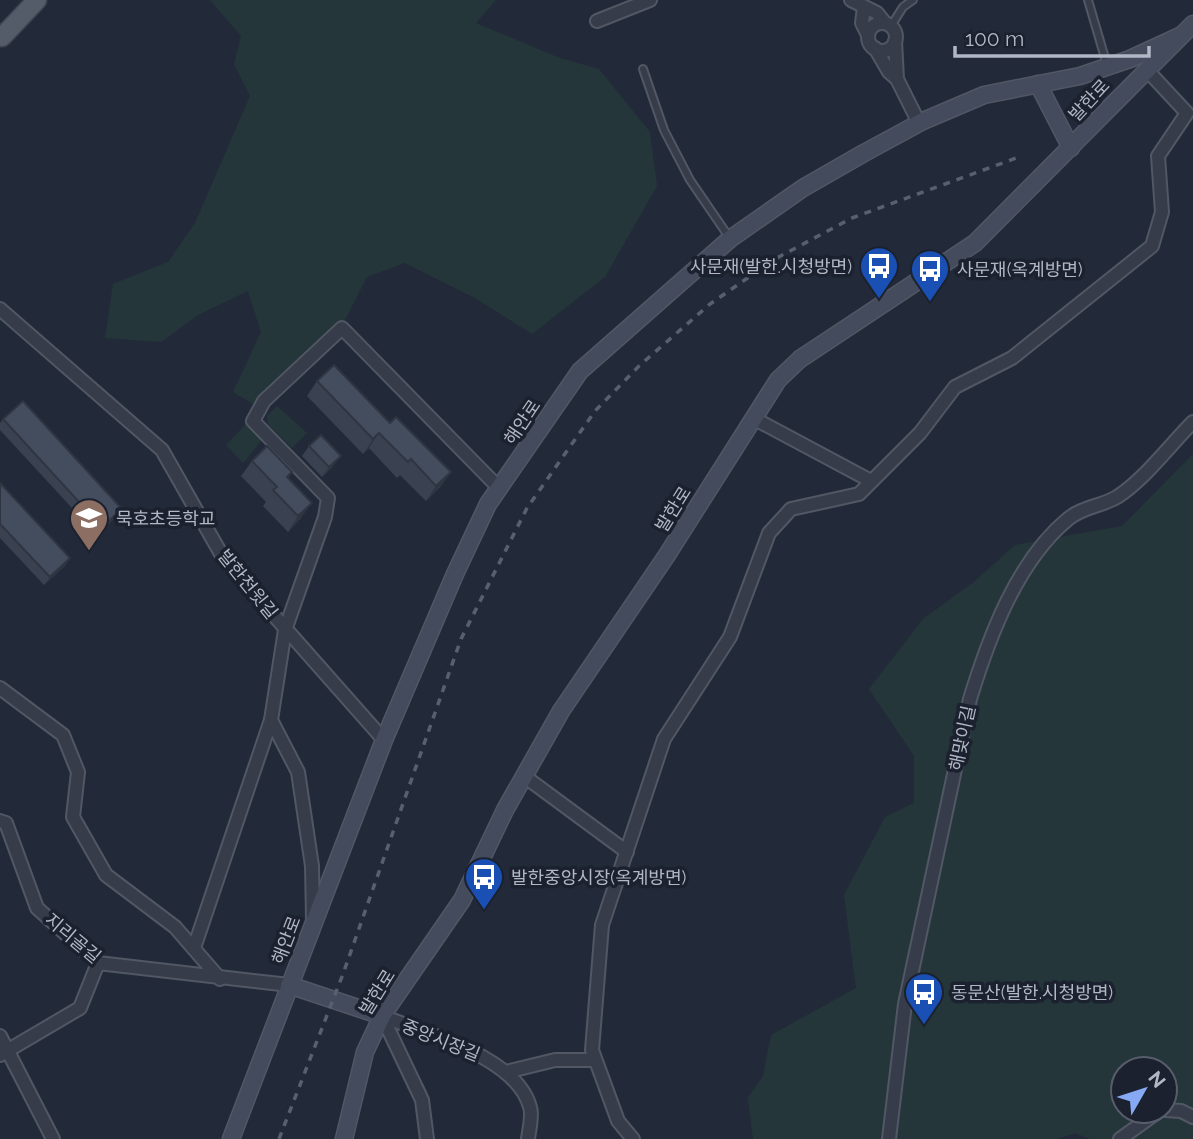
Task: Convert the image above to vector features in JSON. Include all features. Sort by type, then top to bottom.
[{"type":"main road","points":[[1,36],[37,0]]},
{"type":"street","points":[[597,21],[650,0]]},
{"type":"street","points":[[851,0],[866,3],[888,25],[895,41],[897,79]]},
{"type":"street","points":[[866,3],[862,23],[874,48],[889,72],[897,79],[919,123]]},
{"type":"street","name":"발한로","points":[[344,1139],[365,1052],[383,1016],[462,900],[524,776],[561,711],[667,555],[778,380],[800,359],[975,243],[1193,24]]},
{"type":"street","points":[[868,35],[874,25],[888,25]]},
{"type":"street","name":"해안로","points":[[231,1139],[384,740],[461,562],[488,504],[580,371],[730,239],[803,188],[919,123],[984,95],[1108,67],[1180,36]]},
{"type":"street","points":[[874,48],[888,49],[895,41]]},
{"type":"street","points":[[633,1139],[618,1121],[592,1051],[603,925],[664,739],[730,637],[769,533],[791,509],[859,494],[920,433],[955,387],[1012,358],[1152,246],[1162,212],[1158,156],[1187,113],[1146,69]]},
{"type":"street","points":[[1038,84],[1071,148]]},
{"type":"street","name":"발한천윗길","points":[[0,309],[162,450],[224,559],[384,740]]},
{"type":"street","points":[[194,948],[271,720],[285,630],[325,517],[328,498],[253,421],[264,401],[342,328],[500,489]]},
{"type":"street","points":[[754,418],[871,481]]},
{"type":"street","name":"해맞이길","points":[[889,1139],[905,1004],[970,699],[980,666],[1007,604],[1049,539],[1071,516],[1117,496],[1128,488],[1193,422]]},
{"type":"street","points":[[0,688],[63,735],[78,772],[73,817],[106,875],[175,926],[219,979]]},
{"type":"street","points":[[271,720],[298,772],[312,866],[313,922]]},
{"type":"street","points":[[524,776],[627,852]]},
{"type":"street","name":"지리골길","points":[[0,821],[6,823],[37,908],[98,963],[289,985]]},
{"type":"street","points":[[4,1053],[80,1008],[98,963]]},
{"type":"street","points":[[289,985],[383,1016],[422,1100],[427,1139]]},
{"type":"street","name":"중앙시장길","points":[[383,1016],[494,1062],[506,1072],[531,1107],[528,1139]]},
{"type":"street","points":[[0,1036],[4,1053],[53,1139]]},
{"type":"street","points":[[506,1072],[555,1060],[595,1060]]},
{"type":"street","points":[[1120,1139],[1140,1125]]},
{"type":"lane","points":[[888,25],[903,7],[913,0]]},
{"type":"lane","points":[[1088,0],[1108,67]]},
{"type":"lane","points":[[643,69],[664,130],[690,180],[730,239]]},
{"type":"shaded area","points":[[210,0],[496,0],[476,23],[560,58],[599,69],[650,132],[657,186],[605,277],[532,334],[475,298],[405,263],[367,277],[346,318],[263,410],[233,392],[261,332],[248,291],[198,315],[161,342],[105,338],[113,284],[168,262],[195,223],[250,96],[234,64],[241,36]]},
{"type":"shaded area","points":[[277,406],[307,433],[292,448],[268,424],[267,416]]},
{"type":"shaded area","points":[[246,424],[252,424],[264,437],[243,463],[226,445]]},
{"type":"shaded area","points":[[1193,454],[1193,1139],[1090,1139],[1075,1133],[1057,1139],[753,1139],[748,1098],[763,1076],[771,1035],[856,988],[844,895],[885,817],[914,803],[914,756],[869,689],[923,619],[975,581],[1015,545],[1122,526]]},
{"type":"building","points":[[334,365],[390,423],[396,417],[451,472],[436,486],[411,459],[408,462],[379,433],[373,439],[317,381]]},
{"type":"building","points":[[23,401],[122,509],[102,527],[3,419]]},
{"type":"building","points":[[321,435],[341,456],[329,467],[309,446]]},
{"type":"building","points":[[267,446],[292,472],[287,477],[312,503],[298,516],[273,490],[277,487],[252,461]]},
{"type":"building","points":[[0,483],[70,558],[50,577],[0,524]]},
{"type":"railway","points":[[279,1139],[343,974],[461,639],[527,508],[595,411],[639,366],[710,304],[775,259],[852,218],[1019,157]]},
{"type":"place","name":"사문재(발한.시청방면)","points":[[879,300]]},
{"type":"place","name":"사문재(옥계방면)","points":[[930,303]]},
{"type":"place","name":"묵호초등학교","points":[[89,552]]},
{"type":"place","name":"발한중앙시장(옥계방면)","points":[[484,911]]},
{"type":"place","name":"동문산(발한.시청방면)","points":[[924,1026]]}]
